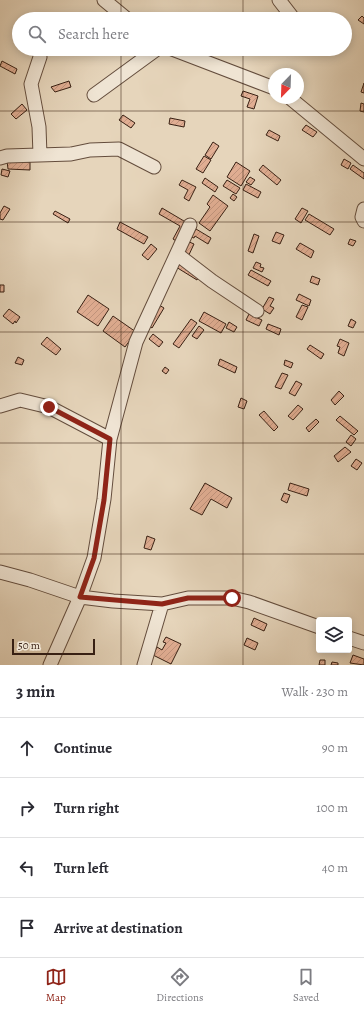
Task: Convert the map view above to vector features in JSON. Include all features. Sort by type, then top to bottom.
[{"type":"street","points":[[104,0],[119,12]]},
{"type":"street","points":[[279,0],[288,12]]},
{"type":"street","points":[[94,95],[147,56]]},
{"type":"street","points":[[190,56],[268,86]]},
{"type":"street","points":[[40,57],[31,84],[39,127],[40,155]]},
{"type":"street","points":[[297,104],[364,159]]},
{"type":"street","points":[[0,158],[119,149],[154,167]]},
{"type":"street","points":[[364,209],[362,217],[364,221]]},
{"type":"street","points":[[50,665],[80,597],[94,558],[104,500],[110,439],[136,342],[190,225]]},
{"type":"street","points":[[177,254],[212,281],[257,311]]},
{"type":"street","points":[[0,406],[20,400],[49,407],[110,439]]},
{"type":"street","points":[[0,572],[30,580],[80,597],[162,604],[188,598],[232,598],[316,626]]},
{"type":"street","points":[[144,665],[162,604]]},
{"type":"street","points":[[352,639],[364,643]]},
{"type":"building","points":[[362,16],[364,18],[364,24],[358,20]]},
{"type":"building","points":[[2,61],[17,69],[15,74],[0,66]]},
{"type":"building","points":[[69,81],[71,87],[55,92],[51,87]]},
{"type":"building","points":[[364,83],[364,93],[361,92]]},
{"type":"building","points":[[243,91],[258,96],[254,109],[247,107],[250,99],[241,96]]},
{"type":"building","points":[[361,103],[364,104],[364,112],[360,111]]},
{"type":"building","points":[[22,104],[27,110],[16,119],[11,114]]},
{"type":"building","points":[[123,115],[135,123],[131,128],[119,120]]},
{"type":"building","points":[[170,118],[185,121],[184,127],[169,124]]},
{"type":"building","points":[[306,125],[317,132],[313,137],[302,130]]},
{"type":"building","points":[[269,130],[280,136],[278,141],[266,135]]},
{"type":"building","points":[[213,142],[219,146],[211,159],[205,155]]},
{"type":"building","points":[[204,156],[211,160],[203,173],[196,169]]},
{"type":"building","points":[[344,159],[351,163],[348,169],[341,165]]},
{"type":"building","points":[[7,161],[30,162],[30,170],[8,169]]},
{"type":"building","points":[[236,162],[250,171],[241,186],[227,177]]},
{"type":"building","points":[[263,165],[281,180],[277,185],[259,170]]},
{"type":"building","points":[[353,165],[364,173],[364,179],[350,169]]},
{"type":"building","points":[[2,169],[10,171],[8,177],[1,175]]},
{"type":"building","points":[[250,177],[255,180],[251,185],[246,182]]},
{"type":"building","points":[[205,178],[218,187],[215,192],[202,183]]},
{"type":"building","points":[[182,180],[196,187],[189,201],[184,198],[188,190],[179,185]]},
{"type":"building","points":[[227,180],[240,188],[236,194],[223,186]]},
{"type":"building","points":[[246,184],[261,192],[258,198],[243,190]]},
{"type":"building","points":[[233,194],[237,197],[234,201],[230,198]]},
{"type":"building","points":[[213,195],[228,206],[210,231],[199,223],[210,207],[207,204]]},
{"type":"building","points":[[4,206],[10,209],[3,220],[0,219],[0,213]]},
{"type":"building","points":[[162,208],[189,224],[179,243],[173,239],[180,226],[159,214]]},
{"type":"building","points":[[302,208],[308,211],[301,223],[295,219]]},
{"type":"building","points":[[55,211],[70,219],[68,223],[53,214]]},
{"type":"building","points":[[309,214],[334,229],[330,235],[305,220]]},
{"type":"building","points":[[120,222],[148,237],[144,244],[117,229]]},
{"type":"building","points":[[196,229],[211,238],[208,244],[195,236],[194,238],[191,237]]},
{"type":"building","points":[[276,232],[284,235],[280,244],[272,241]]},
{"type":"building","points":[[254,234],[259,236],[253,253],[248,251]]},
{"type":"building","points":[[350,239],[356,241],[353,246],[348,244]]},
{"type":"building","points":[[187,241],[194,244],[187,259],[180,256]]},
{"type":"building","points":[[300,243],[314,251],[311,258],[296,249]]},
{"type":"building","points":[[151,244],[157,249],[148,260],[142,255]]},
{"type":"building","points":[[180,261],[200,274],[197,280],[176,267]]},
{"type":"building","points":[[256,262],[261,264],[260,267],[264,268],[262,272],[253,268]]},
{"type":"building","points":[[251,270],[271,281],[268,286],[248,275]]},
{"type":"building","points":[[312,276],[320,279],[318,285],[310,282]]},
{"type":"building","points":[[0,285],[4,285],[4,292],[0,292]]},
{"type":"building","points":[[299,294],[311,300],[309,306],[296,300]]},
{"type":"building","points":[[88,295],[109,309],[98,326],[77,312]]},
{"type":"building","points":[[269,297],[274,299],[270,306],[274,308],[270,314],[262,309]]},
{"type":"building","points":[[159,305],[164,308],[152,328],[148,325]]},
{"type":"building","points":[[302,305],[308,307],[302,320],[296,317]]},
{"type":"building","points":[[9,309],[20,317],[16,323],[15,321],[13,324],[3,316]]},
{"type":"building","points":[[204,312],[226,324],[221,333],[199,321]]},
{"type":"building","points":[[249,314],[262,320],[259,326],[246,320]]},
{"type":"building","points":[[113,316],[136,332],[125,347],[103,331]]},
{"type":"building","points":[[191,319],[197,323],[179,348],[173,344]]},
{"type":"building","points":[[351,319],[356,322],[353,328],[348,326]]},
{"type":"building","points":[[229,322],[237,327],[234,332],[226,328]]},
{"type":"building","points":[[268,324],[281,329],[279,335],[266,329]]},
{"type":"building","points":[[199,326],[204,330],[197,339],[192,336]]},
{"type":"building","points":[[153,334],[163,342],[159,347],[149,339]]},
{"type":"building","points":[[47,337],[61,349],[56,355],[41,344]]},
{"type":"building","points":[[340,339],[349,343],[344,356],[338,353],[340,347],[337,346]]},
{"type":"building","points":[[310,345],[324,354],[321,359],[307,349]]},
{"type":"building","points":[[18,357],[24,360],[22,365],[15,363]]},
{"type":"building","points":[[220,359],[237,367],[235,373],[218,365]]},
{"type":"building","points":[[285,360],[293,363],[291,368],[284,365]]},
{"type":"building","points":[[165,367],[169,370],[166,374],[162,371]]},
{"type":"building","points":[[282,373],[288,375],[281,389],[275,387]]},
{"type":"building","points":[[296,381],[302,384],[295,396],[289,393]]},
{"type":"building","points":[[339,391],[344,396],[335,405],[331,400]]},
{"type":"building","points":[[241,398],[247,401],[244,409],[238,407]]},
{"type":"building","points":[[298,405],[303,409],[293,420],[288,416]]},
{"type":"building","points":[[264,411],[278,427],[274,431],[259,415]]},
{"type":"building","points":[[340,416],[358,431],[354,435],[336,420]]},
{"type":"building","points":[[316,419],[319,422],[309,432],[306,428]]},
{"type":"building","points":[[351,435],[356,439],[351,446],[346,442]]},
{"type":"building","points":[[345,447],[351,452],[338,462],[334,456]]},
{"type":"building","points":[[356,459],[362,463],[357,470],[351,466]]},
{"type":"building","points":[[205,483],[232,498],[227,508],[211,499],[202,515],[190,509]]},
{"type":"building","points":[[290,483],[309,489],[307,496],[288,490]]},
{"type":"building","points":[[284,493],[290,495],[287,503],[281,500]]},
{"type":"building","points":[[147,536],[155,539],[151,550],[144,548]]},
{"type":"building","points":[[254,618],[267,624],[264,631],[251,625]]},
{"type":"building","points":[[166,637],[181,644],[171,664],[153,655],[157,647],[162,650],[166,643],[163,642]]},
{"type":"building","points":[[247,638],[258,643],[255,650],[244,645]]},
{"type":"building","points":[[353,655],[364,659],[364,665],[350,663]]},
{"type":"building","points":[[320,660],[325,660],[325,665],[319,665]]},
{"type":"building","points":[[332,662],[338,663],[338,665],[331,665]]},
{"type":"route","points":[[49,407],[110,439],[104,500],[94,558],[80,597],[162,604],[188,598],[232,598]]}]
